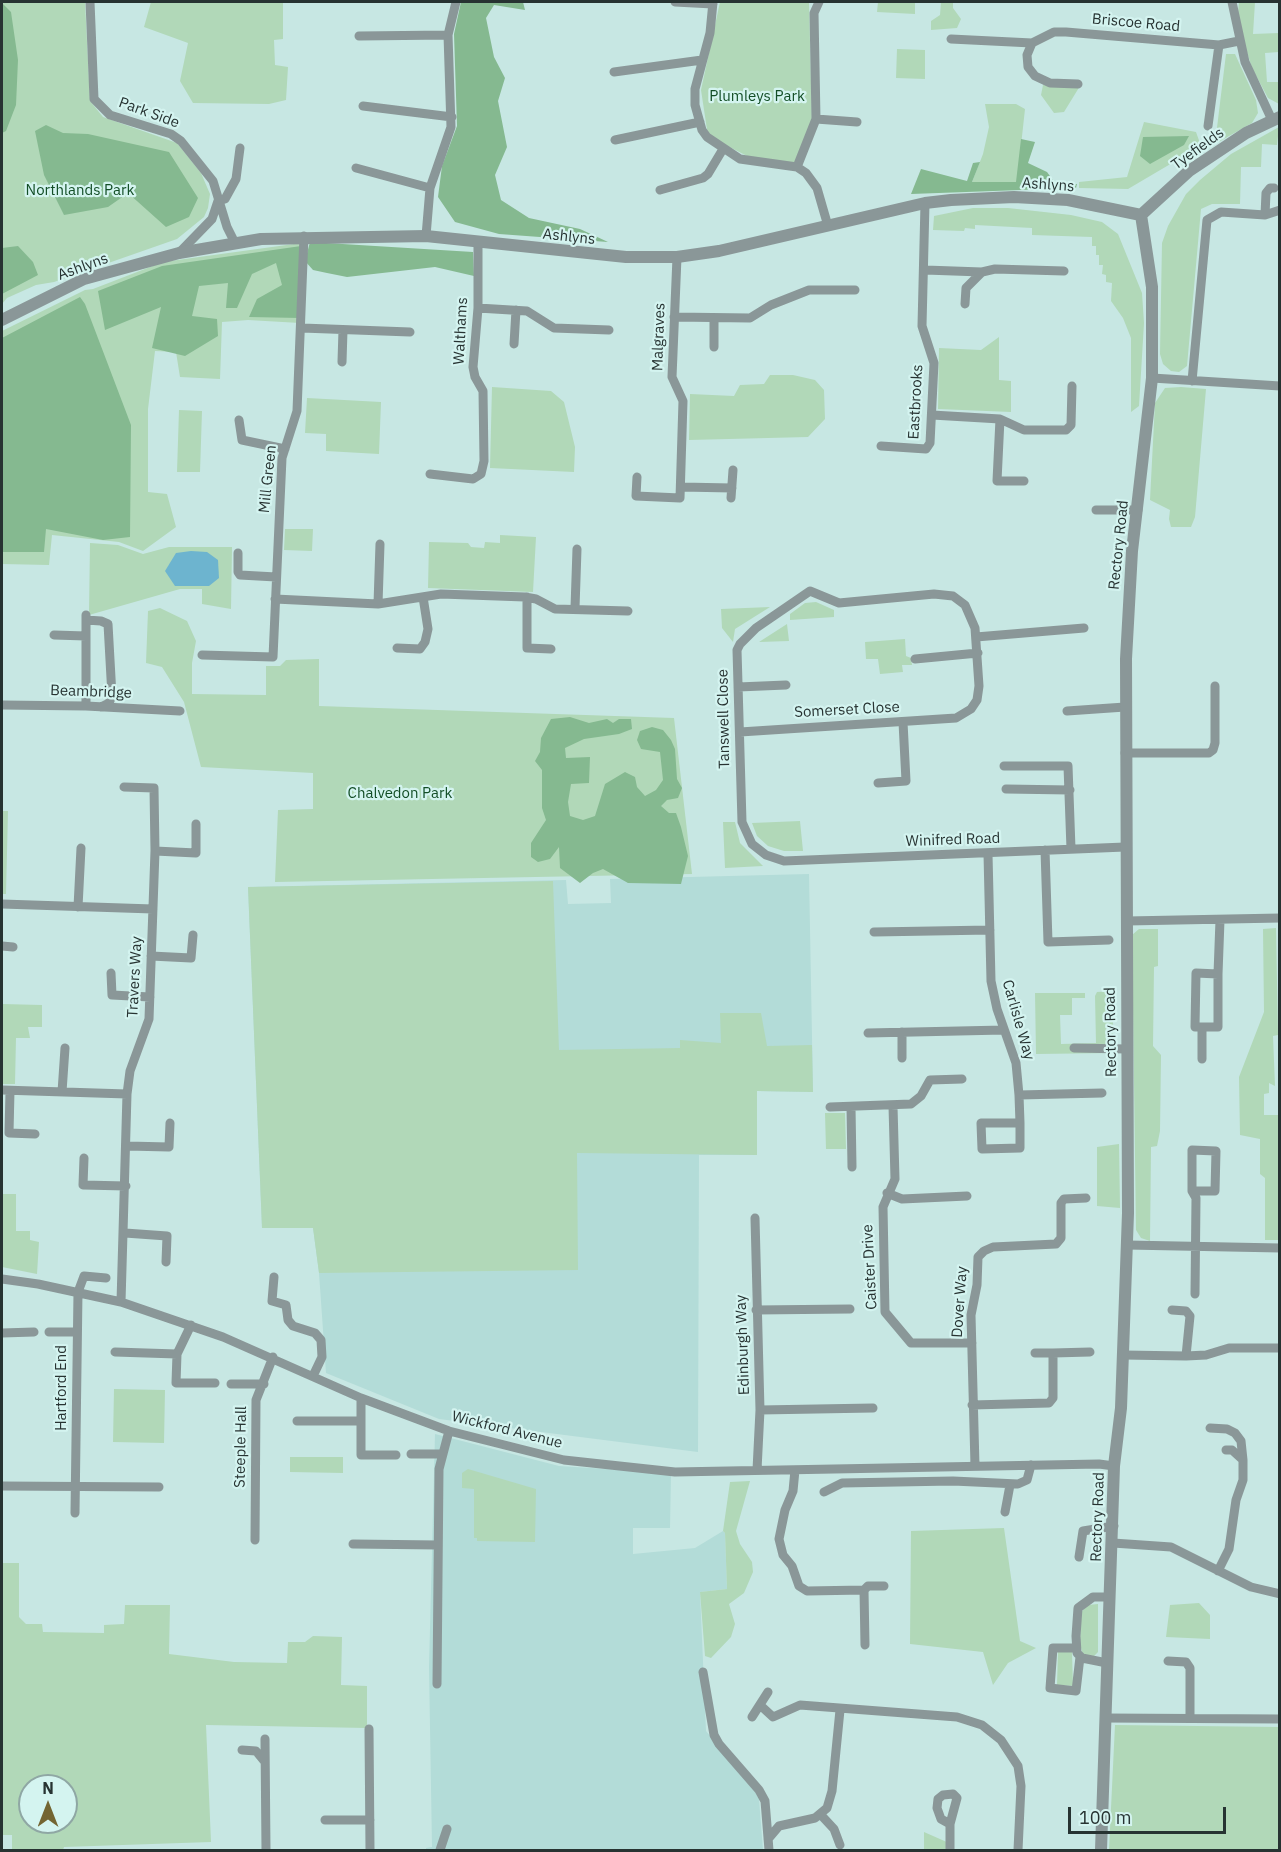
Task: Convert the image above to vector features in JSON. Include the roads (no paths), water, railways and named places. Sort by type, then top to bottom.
[{"type":"street","name":"Park Side","points":[[90,2],[92,92],[98,105],[110,115],[171,134],[181,141],[207,171],[236,243]]},
{"type":"street","points":[[426,236],[430,188],[445,147],[452,117],[448,35],[456,2]]},
{"type":"street","points":[[675,2],[713,3],[710,33],[694,97],[700,122],[707,137],[747,162],[797,167],[814,180],[828,226]]},
{"type":"street","points":[[797,167],[816,119],[814,13],[819,2]]},
{"type":"street","points":[[1232,2],[1239,41],[1248,70],[1276,118]]},
{"type":"street","name":"Briscoe Road","points":[[951,39],[1032,43],[1054,32],[1066,32],[1219,45],[1239,41]]},
{"type":"street","points":[[359,36],[448,35]]},
{"type":"street","points":[[1032,43],[1027,55],[1028,67],[1035,76],[1050,83],[1078,84]]},
{"type":"street","points":[[1208,126],[1219,45]]},
{"type":"street","points":[[614,72],[702,60]]},
{"type":"street","points":[[363,106],[452,117]]},
{"type":"street","name":"Tyefields","points":[[1141,215],[1189,171],[1246,133],[1276,118]]},
{"type":"street","points":[[816,119],[857,122]]},
{"type":"street","points":[[615,140],[700,122]]},
{"type":"street","points":[[179,253],[212,219],[218,201],[225,199],[237,178],[240,148]]},
{"type":"street","points":[[660,190],[703,178],[708,174],[723,149]]},
{"type":"street","points":[[356,168],[430,188]]},
{"type":"street","points":[[1265,215],[1266,193],[1270,188],[1274,188]]},
{"type":"street","name":"Ashlyns","points":[[2,320],[84,279],[179,253],[236,243],[304,236],[426,236],[626,257],[676,257],[719,251],[925,203],[975,198],[1046,199],[1120,209],[1141,215]]},
{"type":"street","name":"Eastbrooks","points":[[881,446],[929,447],[934,363],[922,326],[925,203]]},
{"type":"street","points":[[1192,381],[1204,226],[1212,215],[1221,212],[1265,215],[1280,210]]},
{"type":"street","name":"Rectory Road","points":[[1101,1851],[1114,1526],[1114,1466],[1123,1355],[1127,1245],[1125,707],[1128,605],[1152,378],[1152,287],[1141,215]]},
{"type":"street","name":"Mill Green","points":[[202,655],[273,657],[285,449],[297,411],[304,236]]},
{"type":"street","name":"Walthams","points":[[430,474],[473,479],[481,474],[484,461],[483,392],[475,377],[473,367],[478,308],[478,242]]},
{"type":"street","name":"Malgraves","points":[[676,257],[672,377],[683,402],[681,487]]},
{"type":"street","points":[[925,270],[982,272],[995,269],[1064,270]]},
{"type":"street","points":[[965,304],[966,288],[982,272]]},
{"type":"street","points":[[674,317],[750,318],[771,305],[809,290],[855,290]]},
{"type":"street","points":[[478,308],[527,310],[554,328],[609,330]]},
{"type":"street","points":[[514,344],[516,310]]},
{"type":"street","points":[[714,318],[714,347]]},
{"type":"street","points":[[302,328],[410,332]]},
{"type":"street","points":[[342,362],[343,330]]},
{"type":"street","points":[[1152,378],[1280,386]]},
{"type":"street","points":[[932,415],[1000,419],[1024,430],[1066,430],[1071,425],[1072,386]]},
{"type":"street","points":[[1000,419],[997,480],[1024,481]]},
{"type":"street","points":[[238,420],[242,440],[285,449]]},
{"type":"street","points":[[637,477],[636,496],[680,498],[681,487],[732,493],[733,470]]},
{"type":"street","points":[[1096,510],[1138,510]]},
{"type":"street","points":[[378,604],[380,544]]},
{"type":"street","points":[[575,609],[577,549]]},
{"type":"street","points":[[238,553],[240,575],[276,577]]},
{"type":"street","name":"Tanswell Close","points":[[784,861],[759,851],[743,828],[737,650],[740,644],[756,628],[810,591],[839,603],[934,594],[952,596],[966,605],[971,613],[976,637]]},
{"type":"street","points":[[275,599],[378,604],[441,594],[527,597],[537,599],[553,608],[628,611]]},
{"type":"street","points":[[397,648],[420,649],[425,642],[428,629],[423,597]]},
{"type":"street","points":[[527,597],[527,648],[551,649]]},
{"type":"street","points":[[86,706],[86,618],[108,624],[112,696],[109,703],[101,707]]},
{"type":"street","points":[[915,659],[978,653],[976,637],[1084,628]]},
{"type":"street","points":[[54,635],[86,636]]},
{"type":"street","name":"Somerset Close","points":[[740,732],[956,718],[971,709],[976,700],[979,686],[978,653]]},
{"type":"street","points":[[738,687],[786,685]]},
{"type":"street","points":[[1125,753],[1209,753],[1213,750],[1215,743],[1215,686]]},
{"type":"street","name":"Beambridge","points":[[2,705],[86,706],[180,711]]},
{"type":"street","points":[[1067,711],[1125,707]]},
{"type":"street","points":[[878,783],[906,782],[903,722]]},
{"type":"street","points":[[1004,766],[1068,766],[1071,849]]},
{"type":"street","name":"Travers Way","points":[[121,1302],[125,1233],[127,1094],[130,1071],[149,1019],[155,851],[154,788],[124,787]]},
{"type":"street","points":[[1006,789],[1070,790]]},
{"type":"street","points":[[155,851],[196,853],[196,824]]},
{"type":"street","points":[[78,907],[81,848]]},
{"type":"street","name":"Winifred Road","points":[[784,861],[1125,848]]},
{"type":"street","points":[[1045,850],[1048,942],[1109,940]]},
{"type":"street","name":"Carlisle Way","points":[[988,854],[991,981],[1004,1030],[1015,1055],[1019,1095],[1020,1123],[1020,1148],[982,1149],[981,1124],[1020,1123]]},
{"type":"street","points":[[2,904],[153,909]]},
{"type":"street","points":[[1127,921],[1280,918]]},
{"type":"street","points":[[1218,974],[1196,973],[1195,1027],[1218,1027],[1220,920]]},
{"type":"street","points":[[874,932],[990,930]]},
{"type":"street","points":[[151,956],[191,958],[193,935]]},
{"type":"street","points":[[2,946],[13,947]]},
{"type":"street","points":[[111,973],[112,995],[150,997]]},
{"type":"street","points":[[1202,1027],[1202,1059]]},
{"type":"street","points":[[868,1033],[1004,1030]]},
{"type":"street","points":[[902,1032],[902,1058]]},
{"type":"street","points":[[62,1092],[65,1048]]},
{"type":"street","points":[[1074,1048],[1126,1049]]},
{"type":"street","points":[[830,1107],[893,1106],[917,1100],[930,1080],[962,1078]]},
{"type":"street","points":[[35,1134],[9,1133],[6,1090],[127,1094]]},
{"type":"street","points":[[1019,1095],[1102,1093]]},
{"type":"street","name":"Caister Drive","points":[[893,1106],[895,1179],[887,1193],[883,1207],[884,1305],[887,1315],[911,1343],[972,1343]]},
{"type":"street","points":[[851,1107],[852,1167]]},
{"type":"street","points":[[127,1146],[169,1147],[170,1123]]},
{"type":"street","points":[[1192,1191],[1215,1191],[1216,1151],[1192,1150],[1192,1191],[1196,1198],[1196,1294]]},
{"type":"street","points":[[84,1158],[83,1185],[126,1186]]},
{"type":"street","points":[[887,1193],[902,1199],[967,1196]]},
{"type":"street","name":"Dover Way","points":[[975,1466],[971,1315],[981,1254],[988,1248],[999,1246],[1056,1244],[1061,1238],[1061,1203],[1064,1199],[1086,1198]]},
{"type":"street","name":"Edinburgh Way","points":[[755,1218],[760,1410],[757,1470]]},
{"type":"street","points":[[125,1233],[167,1236],[166,1262]]},
{"type":"street","points":[[1127,1245],[1280,1248]]},
{"type":"street","points":[[78,1292],[84,1276],[106,1278]]},
{"type":"street","points":[[274,1277],[272,1301],[286,1305],[288,1320],[293,1326],[315,1333],[321,1340],[322,1357],[313,1376]]},
{"type":"street","name":"Wickford Avenue","points":[[2,1279],[121,1302],[191,1325],[273,1358],[361,1398],[449,1431],[564,1460],[675,1472],[975,1466],[1114,1466]]},
{"type":"street","name":"Hartford End","points":[[75,1512],[78,1292]]},
{"type":"street","points":[[756,1310],[850,1309]]},
{"type":"street","points":[[1172,1310],[1186,1311],[1190,1316],[1186,1356]]},
{"type":"street","points":[[191,1325],[177,1354],[176,1383],[215,1383]]},
{"type":"street","points":[[2,1332],[34,1332]]},
{"type":"street","points":[[49,1332],[77,1332]]},
{"type":"street","points":[[1123,1355],[1186,1356],[1206,1355],[1229,1348],[1280,1348]]},
{"type":"street","points":[[115,1352],[177,1354]]},
{"type":"street","points":[[1035,1353],[1090,1352]]},
{"type":"street","points":[[972,1405],[1044,1404],[1052,1401],[1053,1353]]},
{"type":"street","name":"Steeple Hall","points":[[255,1540],[256,1400],[273,1358]]},
{"type":"street","points":[[231,1384],[264,1384]]},
{"type":"street","points":[[361,1398],[361,1455],[396,1455]]},
{"type":"street","points":[[760,1410],[873,1408]]},
{"type":"street","points":[[297,1421],[361,1421]]},
{"type":"street","points":[[1210,1428],[1227,1429],[1236,1433],[1241,1441],[1243,1460],[1244,1480],[1236,1500],[1229,1549],[1218,1571]]},
{"type":"street","points":[[437,1684],[441,1454],[449,1431]]},
{"type":"street","points":[[1226,1450],[1232,1450],[1243,1460]]},
{"type":"street","points":[[411,1454],[441,1454]]},
{"type":"street","points":[[824,1492],[843,1483],[953,1481],[1010,1485],[1027,1480],[1031,1466]]},
{"type":"street","points":[[795,1470],[793,1491],[785,1510],[780,1539],[783,1555],[792,1566],[800,1588],[807,1591],[864,1590],[868,1586],[884,1586]]},
{"type":"street","points":[[1005,1512],[1010,1485]]},
{"type":"street","points":[[2,1486],[159,1487]]},
{"type":"street","points":[[1079,1557],[1083,1531],[1114,1526]]},
{"type":"street","points":[[1113,1543],[1171,1547],[1251,1587],[1280,1594]]},
{"type":"street","points":[[353,1544],[438,1545]]},
{"type":"street","points":[[864,1590],[865,1645]]},
{"type":"street","points":[[1107,1663],[1089,1661],[1078,1652],[1053,1648],[1050,1688],[1076,1690],[1078,1652],[1078,1608],[1093,1597],[1110,1597]]},
{"type":"street","points":[[1168,1660],[1186,1662],[1190,1668],[1190,1718]]},
{"type":"street","points":[[703,1672],[714,1735],[763,1796],[769,1851]]},
{"type":"street","points":[[752,1717],[768,1692]]},
{"type":"street","points":[[760,1705],[773,1717],[800,1705],[840,1710],[957,1717],[970,1720],[995,1733],[1014,1757],[1020,1775],[1018,1851]]},
{"type":"street","points":[[768,1839],[782,1825],[805,1821],[821,1815],[831,1800],[840,1710]]},
{"type":"street","points":[[1105,1718],[1280,1719]]},
{"type":"street","points":[[369,1729],[370,1851]]},
{"type":"street","points":[[265,1739],[266,1851]]},
{"type":"street","points":[[242,1750],[256,1751],[265,1762]]},
{"type":"street","points":[[950,1824],[941,1819],[937,1812],[940,1796],[956,1796],[957,1803],[950,1824],[950,1851]]},
{"type":"street","points":[[821,1815],[834,1829],[840,1845]]},
{"type":"street","points":[[325,1820],[370,1820]]},
{"type":"street","points":[[440,1851],[447,1829]]},
{"type":"water","points":[[207,552],[218,560],[219,578],[209,586],[175,586],[165,571],[176,553]]},
{"type":"park label","name":"Plumleys Park","points":[[757,97]]},
{"type":"park label","name":"Northlands Park","points":[[80,191]]},
{"type":"park label","name":"Chalvedon Park","points":[[400,794]]}]
